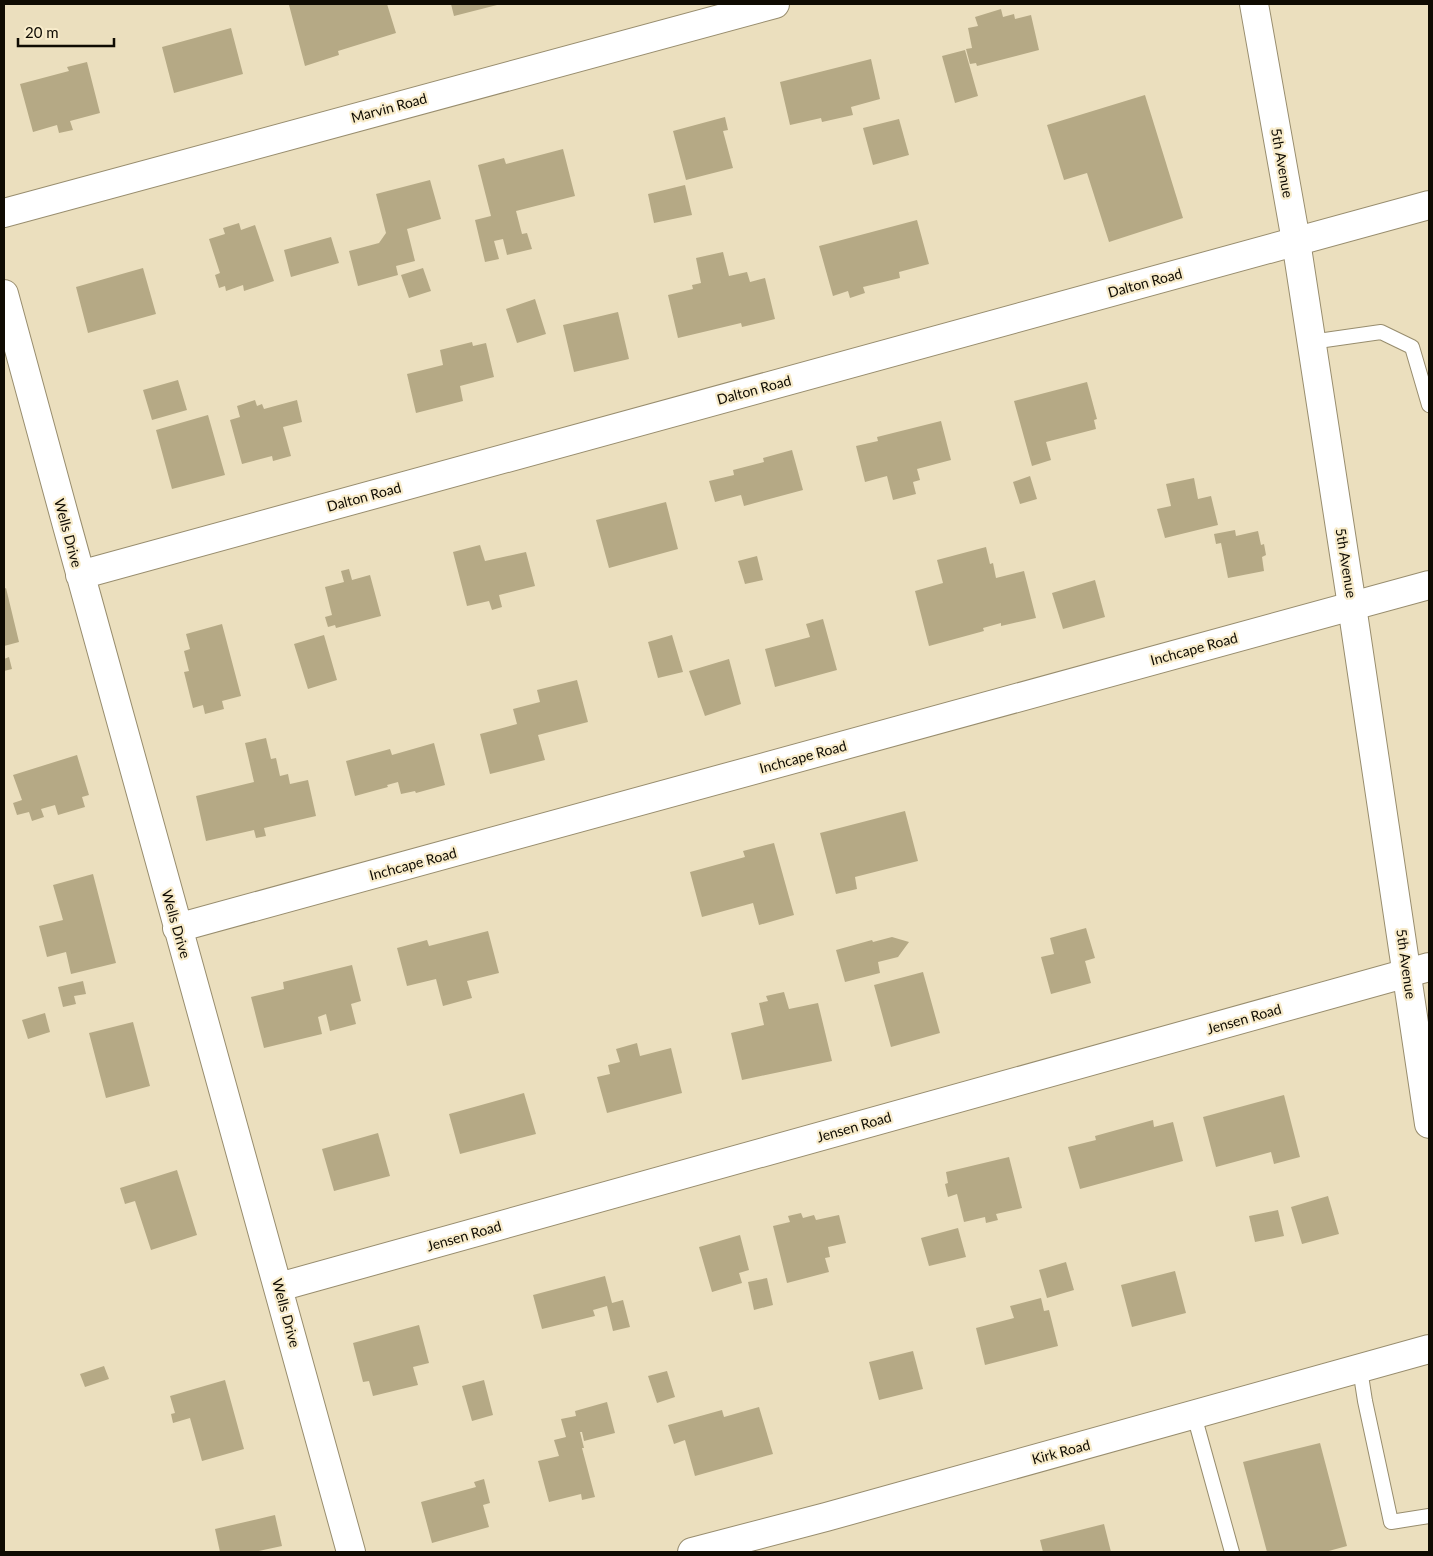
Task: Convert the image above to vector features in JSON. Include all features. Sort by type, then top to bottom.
[{"type":"street","name":"Marvin Road","points":[[4,213],[775,4]]},
{"type":"street","name":"5th Avenue","points":[[1254,4],[1296,241],[1352,606],[1418,970],[1429,1124]]},
{"type":"street","name":"Dalton Road","points":[[80,575],[1429,205]]},
{"type":"street","name":"Wells Drive","points":[[4,294],[177,928],[279,1287],[350,1552]]},
{"type":"street","name":"Inchcape Road","points":[[177,928],[1429,585]]},
{"type":"street","name":"Jensen Road","points":[[279,1287],[1418,970]]},
{"type":"street","name":"Kirk Road","points":[[692,1552],[1429,1349]]},
{"type":"lane","points":[[1311,342],[1380,332],[1412,347],[1429,405]]},
{"type":"lane","points":[[1360,1369],[1391,1522],[1429,1516]]},
{"type":"lane","points":[[1194,1415],[1232,1552]]},
{"type":"building","points":[[387,4],[396,33],[338,51],[339,55],[305,66],[289,5]]},
{"type":"building","points":[[451,4],[501,4],[454,16]]},
{"type":"building","points":[[1001,9],[1003,17],[1014,14],[1015,19],[1031,15],[1039,50],[977,66],[976,63],[970,64],[966,49],[972,48],[968,28],[978,26],[975,17]]},
{"type":"building","points":[[231,28],[243,74],[174,93],[162,47]]},
{"type":"building","points":[[965,50],[978,96],[955,103],[942,56]]},
{"type":"building","points":[[871,59],[880,99],[851,107],[853,115],[822,122],[821,118],[790,125],[780,82]]},
{"type":"building","points":[[87,62],[100,113],[70,121],[73,130],[59,133],[57,125],[33,132],[20,84],[69,71],[67,67]]},
{"type":"building","points":[[1145,95],[1183,218],[1109,242],[1087,173],[1064,180],[1047,125]]},
{"type":"building","points":[[725,117],[728,130],[723,131],[733,168],[686,180],[673,131]]},
{"type":"building","points":[[899,119],[909,155],[873,165],[863,128]]},
{"type":"building","points":[[563,149],[575,196],[516,211],[522,234],[527,233],[532,249],[507,255],[503,239],[494,241],[499,259],[485,262],[475,220],[491,216],[478,165],[504,158],[506,164]]},
{"type":"building","points":[[430,180],[441,219],[407,229],[415,261],[396,266],[398,275],[358,286],[349,251],[379,243],[386,233],[376,194]]},
{"type":"building","points":[[685,185],[692,215],[654,223],[648,194]]},
{"type":"building","points":[[917,220],[929,264],[899,272],[900,278],[863,287],[865,293],[850,298],[848,291],[833,296],[819,246]]},
{"type":"building","points":[[239,223],[241,230],[255,225],[274,281],[244,291],[243,285],[226,291],[225,286],[219,288],[215,275],[220,273],[209,239],[225,234],[223,228]]},
{"type":"building","points":[[331,237],[339,263],[291,277],[284,250]]},
{"type":"building","points":[[723,252],[729,276],[747,272],[750,282],[765,278],[775,319],[742,327],[741,323],[678,338],[668,295],[693,289],[692,285],[701,283],[696,258]]},
{"type":"building","points":[[143,268],[156,314],[88,333],[76,287]]},
{"type":"building","points":[[423,268],[431,291],[409,298],[401,275]]},
{"type":"building","points":[[535,299],[546,334],[517,343],[506,309]]},
{"type":"building","points":[[618,312],[629,359],[574,372],[563,325]]},
{"type":"building","points":[[472,342],[473,346],[486,343],[494,377],[460,386],[463,401],[416,413],[407,374],[443,365],[440,350]]},
{"type":"building","points":[[178,380],[187,410],[152,420],[143,390]]},
{"type":"building","points":[[1087,382],[1097,419],[1094,420],[1096,429],[1046,442],[1051,460],[1032,466],[1014,401]]},
{"type":"building","points":[[255,400],[257,406],[262,404],[264,409],[297,400],[302,422],[283,427],[291,456],[273,461],[272,456],[242,464],[230,420],[240,417],[237,406]]},
{"type":"building","points":[[208,415],[225,475],[172,489],[156,430]]},
{"type":"building","points":[[941,421],[951,460],[917,469],[920,480],[913,482],[916,494],[893,500],[887,476],[865,482],[856,446],[878,441],[877,437]]},
{"type":"building","points":[[792,450],[803,490],[744,506],[741,495],[715,502],[709,481],[734,475],[733,470],[764,462],[763,458]]},
{"type":"building","points":[[1030,476],[1037,499],[1020,504],[1013,482]]},
{"type":"building","points":[[1194,478],[1198,499],[1211,496],[1218,525],[1165,538],[1157,509],[1171,506],[1166,484]]},
{"type":"building","points":[[666,502],[678,549],[609,568],[596,520]]},
{"type":"building","points":[[1235,530],[1236,536],[1258,531],[1261,545],[1264,544],[1266,555],[1262,557],[1264,571],[1228,578],[1221,543],[1216,544],[1214,534]]},
{"type":"building","points":[[480,545],[485,561],[526,552],[535,586],[499,595],[502,607],[492,610],[489,601],[467,606],[453,552]]},
{"type":"building","points":[[986,547],[990,564],[993,563],[996,578],[1024,571],[1036,618],[1001,626],[1001,623],[983,628],[984,631],[929,646],[915,591],[943,583],[937,560]]},
{"type":"building","points":[[757,556],[763,580],[745,584],[738,561]]},
{"type":"building","points":[[349,569],[352,580],[370,575],[381,616],[336,628],[335,625],[328,627],[325,617],[332,615],[325,587],[344,582],[341,571]]},
{"type":"building","points":[[1095,580],[1105,617],[1063,629],[1052,593]]},
{"type":"building","points":[[6,588],[19,642],[4,646],[4,589]]},
{"type":"building","points":[[823,619],[837,670],[775,687],[765,649],[810,637],[806,624]]},
{"type":"building","points":[[222,624],[241,696],[222,701],[224,709],[205,714],[203,705],[193,708],[184,672],[189,671],[184,651],[190,649],[186,634]]},
{"type":"building","points":[[324,635],[337,680],[308,689],[294,644]]},
{"type":"building","points":[[672,635],[683,672],[658,678],[648,642]]},
{"type":"building","points":[[9,657],[12,669],[4,671],[4,659]]},
{"type":"building","points":[[729,659],[741,704],[705,716],[689,671]]},
{"type":"building","points":[[577,680],[588,722],[538,735],[545,760],[490,774],[480,734],[517,724],[513,709],[540,702],[537,690]]},
{"type":"building","points":[[266,738],[271,759],[276,758],[280,776],[288,774],[290,784],[308,780],[316,816],[264,828],[266,836],[256,838],[254,830],[206,841],[196,796],[254,782],[245,743]]},
{"type":"building","points":[[434,743],[445,785],[416,793],[415,791],[401,794],[398,782],[387,785],[388,787],[355,796],[346,761],[390,749],[392,755]]},
{"type":"building","points":[[77,755],[89,795],[82,797],[85,807],[58,815],[55,805],[41,809],[44,817],[32,821],[29,812],[17,815],[13,803],[22,800],[13,775]]},
{"type":"building","points":[[905,811],[918,861],[855,877],[857,889],[836,894],[820,833]]},
{"type":"building","points":[[774,843],[794,915],[759,925],[753,903],[702,917],[690,872],[745,857],[743,851]]},
{"type":"building","points":[[93,874],[116,963],[71,974],[66,952],[47,957],[39,926],[63,920],[53,885]]},
{"type":"building","points":[[1086,928],[1095,958],[1085,961],[1091,983],[1051,994],[1041,957],[1054,954],[1050,938]]},
{"type":"building","points":[[488,931],[499,973],[467,981],[472,998],[443,1006],[436,979],[407,986],[397,948],[427,940],[429,946]]},
{"type":"building","points":[[892,937],[909,942],[898,957],[878,962],[880,973],[845,982],[836,950],[872,940],[873,942]]},
{"type":"building","points":[[352,965],[361,1001],[351,1004],[356,1024],[330,1031],[326,1014],[318,1017],[322,1034],[264,1048],[251,997],[284,989],[283,982]]},
{"type":"building","points":[[923,972],[940,1033],[891,1047],[874,985]]},
{"type":"building","points":[[83,981],[86,994],[74,996],[76,1004],[63,1007],[58,987]]},
{"type":"building","points":[[784,992],[789,1009],[818,1003],[832,1061],[742,1080],[731,1033],[764,1025],[759,1003],[768,1001],[766,996]]},
{"type":"building","points":[[45,1013],[50,1032],[28,1039],[22,1020]]},
{"type":"building","points":[[133,1022],[150,1086],[106,1098],[89,1033]]},
{"type":"building","points":[[637,1043],[640,1056],[671,1048],[682,1093],[607,1113],[597,1077],[610,1074],[608,1065],[620,1062],[616,1049]]},
{"type":"building","points":[[524,1093],[536,1134],[460,1154],[449,1114]]},
{"type":"building","points":[[1284,1095],[1300,1157],[1274,1164],[1271,1152],[1216,1167],[1203,1117]]},
{"type":"building","points":[[1153,1120],[1154,1127],[1173,1122],[1183,1161],[1080,1189],[1068,1147],[1096,1140],[1095,1136]]},
{"type":"building","points":[[378,1133],[390,1176],[334,1191],[322,1149]]},
{"type":"building","points":[[1009,1157],[1022,1208],[996,1214],[998,1220],[986,1223],[985,1217],[964,1222],[957,1194],[948,1197],[945,1184],[948,1183],[946,1172]]},
{"type":"building","points":[[177,1170],[197,1235],[151,1250],[135,1201],[125,1204],[120,1188]]},
{"type":"building","points":[[1328,1196],[1339,1234],[1302,1244],[1291,1207]]},
{"type":"building","points":[[1278,1210],[1284,1236],[1255,1242],[1249,1216]]},
{"type":"building","points":[[801,1213],[803,1218],[814,1215],[816,1220],[839,1215],[846,1243],[828,1247],[830,1257],[825,1258],[829,1272],[787,1283],[773,1226],[790,1222],[788,1216]]},
{"type":"building","points":[[958,1228],[966,1257],[929,1266],[921,1238]]},
{"type":"building","points":[[740,1235],[749,1270],[739,1273],[742,1283],[712,1292],[699,1247]]},
{"type":"building","points":[[1066,1262],[1074,1290],[1047,1298],[1039,1270]]},
{"type":"building","points":[[1175,1271],[1186,1313],[1132,1327],[1121,1285]]},
{"type":"building","points":[[605,1276],[612,1303],[623,1300],[630,1327],[613,1331],[607,1306],[593,1310],[595,1316],[542,1329],[533,1295]]},
{"type":"building","points":[[767,1278],[773,1305],[754,1310],[748,1282]]},
{"type":"building","points":[[1041,1298],[1044,1311],[1049,1310],[1058,1346],[985,1365],[976,1328],[1014,1318],[1010,1306]]},
{"type":"building","points":[[419,1325],[429,1363],[413,1367],[418,1385],[373,1396],[369,1381],[363,1382],[353,1343]]},
{"type":"building","points":[[913,1351],[923,1389],[879,1400],[869,1362]]},
{"type":"building","points":[[104,1366],[109,1379],[85,1387],[80,1374]]},
{"type":"building","points":[[667,1371],[675,1397],[657,1403],[648,1376]]},
{"type":"building","points":[[225,1380],[244,1449],[202,1461],[190,1418],[173,1423],[171,1414],[175,1413],[170,1396]]},
{"type":"building","points":[[484,1380],[493,1415],[472,1421],[462,1386]]},
{"type":"building","points":[[607,1402],[615,1433],[584,1441],[582,1432],[580,1432],[584,1448],[582,1448],[595,1497],[582,1500],[581,1494],[549,1502],[538,1461],[559,1456],[554,1440],[566,1437],[561,1419],[576,1416],[575,1411]]},
{"type":"building","points":[[759,1407],[773,1454],[695,1476],[685,1440],[674,1444],[668,1425],[722,1410],[724,1417]]},
{"type":"building","points":[[1320,1443],[1347,1546],[1325,1552],[1267,1552],[1243,1462]]},
{"type":"building","points":[[484,1479],[490,1503],[483,1505],[489,1527],[432,1543],[421,1502],[476,1487],[474,1482]]},
{"type":"building","points":[[275,1515],[282,1546],[254,1552],[220,1552],[215,1529]]},
{"type":"building","points":[[1104,1524],[1111,1552],[1043,1552],[1040,1540]]}]
